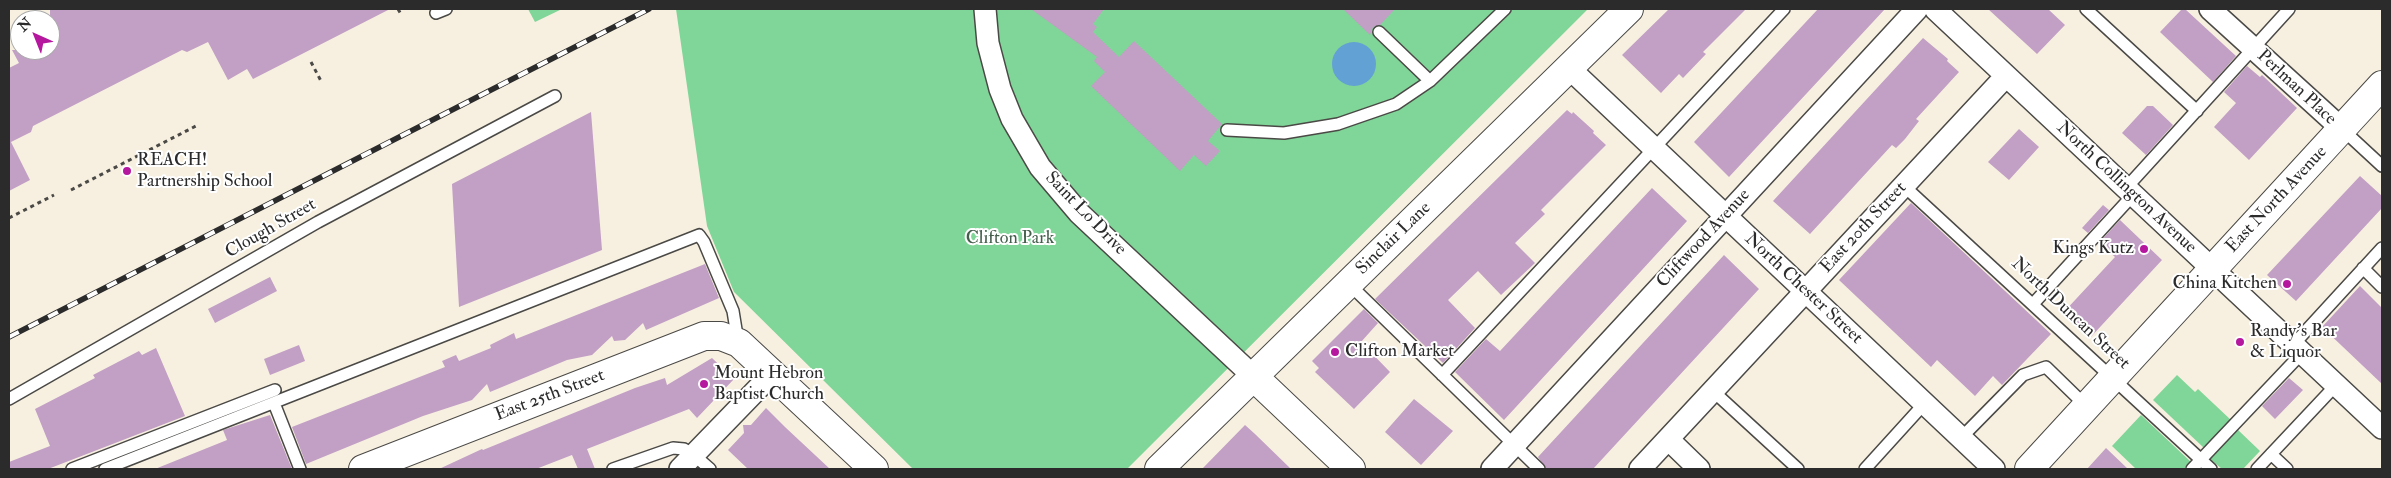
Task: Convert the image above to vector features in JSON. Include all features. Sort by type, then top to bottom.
[{"type":"main road","name":"Sinclair Lane","points":[[1159,469],[1630,9]]},
{"type":"main road","name":"East North Avenue","points":[[2029,469],[2382,85]]},
{"type":"main road","name":"East 25th Street","points":[[362,469],[704,336],[720,336],[739,343]]},
{"type":"main road","points":[[739,343],[874,469]]},
{"type":"main road","points":[[1254,376],[1351,469]]},
{"type":"street","name":"Saint Lo Drive","points":[[985,9],[988,43],[1000,89],[1016,126],[1040,168],[1079,213],[1254,376]]},
{"type":"street","name":"Cliftwood Avenue","points":[[1492,469],[1917,9]]},
{"type":"street","name":"North Collington Avenue","points":[[1935,9],[2382,428]]},
{"type":"street","name":"Perlman Place","points":[[2210,9],[2342,130]]},
{"type":"street","name":"North Chester Street","points":[[1568,68],[1994,469]]},
{"type":"street","name":"East 20th Street","points":[[1640,469],[2006,76]]},
{"type":"street","points":[[687,462],[772,374]]},
{"type":"street","points":[[1668,439],[1699,469]]},
{"type":"lane","points":[[1228,130],[1284,133],[1338,124],[1396,104],[1430,82],[1505,9]]},
{"type":"lane","points":[[1442,375],[1784,9]]},
{"type":"lane","points":[[2086,9],[2197,110]]},
{"type":"lane","points":[[2033,304],[2130,192],[2197,110],[2289,9]]},
{"type":"lane","points":[[1379,32],[1430,82]]},
{"type":"lane","name":"Clough Street","points":[[9,399],[318,222],[555,96]]},
{"type":"lane","name":"Perlman Place","points":[[2342,130],[2382,166]]},
{"type":"lane","name":"North Duncan Street","points":[[1904,186],[2211,469]]},
{"type":"lane","points":[[105,469],[699,235],[704,242],[733,311],[739,343]]},
{"type":"lane","points":[[2192,469],[2382,248]]},
{"type":"lane","points":[[2363,268],[2382,287]]},
{"type":"lane","points":[[1349,284],[1539,469]]},
{"type":"lane","points":[[1961,438],[2023,375],[2046,367],[2086,406]]},
{"type":"lane","points":[[2257,469],[2336,385]]},
{"type":"lane","points":[[72,469],[275,390]]},
{"type":"lane","points":[[1712,391],[1798,469]]},
{"type":"lane","points":[[274,403],[300,469]]},
{"type":"lane","points":[[1864,469],[1924,404]]},
{"type":"lane","points":[[613,469],[673,448],[684,449],[687,462],[710,469]]},
{"type":"lane","points":[[2271,454],[2287,469]]},
{"type":"path","points":[[398,9],[402,16]]},
{"type":"path","points":[[311,62],[321,81]]},
{"type":"path","points":[[71,190],[196,126]]},
{"type":"path","points":[[9,218],[54,195]]},
{"type":"green space","points":[[528,9],[562,9],[535,22]]},
{"type":"green space","name":"Clifton Park","points":[[676,9],[1588,9],[1127,469],[913,469],[734,292],[707,226]]},
{"type":"green space","points":[[2177,375],[2195,392],[2198,389],[2231,420],[2204,448],[2153,400]]},
{"type":"green space","points":[[2141,415],[2191,462],[2184,469],[2136,469],[2112,446]]},
{"type":"green space","points":[[2237,429],[2260,451],[2243,469],[2222,469],[2209,458]]},
{"type":"water","points":[[1358,42],[1370,48],[1375,55],[1375,73],[1370,80],[1363,85],[1350,86],[1342,83],[1335,76],[1332,60],[1335,52],[1342,45]]},
{"type":"building","points":[[390,9],[253,79],[247,69],[228,80],[208,42],[187,52],[182,50],[33,126],[31,132],[11,142],[30,180],[9,191],[9,68],[19,63],[17,60],[60,60],[60,10],[50,10]]},
{"type":"building","points":[[1031,9],[1104,9],[1093,24],[1097,27],[1093,32],[1119,57],[1134,41],[1222,124],[1208,141],[1220,151],[1206,166],[1194,155],[1180,171],[1091,86],[1105,72],[1094,61],[1097,57]]},
{"type":"building","points":[[1343,9],[1395,9],[1380,25],[1373,27],[1370,35]]},
{"type":"building","points":[[1669,9],[1746,9],[1703,52],[1706,54],[1683,78],[1679,74],[1661,93],[1622,55]]},
{"type":"building","points":[[1818,9],[1885,9],[1729,177],[1694,142]]},
{"type":"building","points":[[1988,9],[2048,9],[2065,25],[2037,54]]},
{"type":"building","points":[[2182,9],[2185,9],[2236,56],[2213,82],[2160,32]]},
{"type":"building","points":[[1923,38],[1948,59],[1947,61],[1959,72],[1916,119],[1919,121],[1905,139],[1896,148],[1892,145],[1810,234],[1773,201]]},
{"type":"building","points":[[2247,66],[2260,77],[2262,75],[2297,108],[2249,160],[2214,127],[2236,103],[2224,92]]},
{"type":"building","points":[[2147,106],[2153,106],[2173,125],[2146,155],[2122,133]]},
{"type":"building","points":[[1567,110],[1572,114],[1573,112],[1606,145],[1541,210],[1545,214],[1515,243],[1535,263],[1501,295],[1478,271],[1448,300],[1475,328],[1443,363],[1375,299]]},
{"type":"building","points":[[591,112],[602,250],[459,307],[452,184]]},
{"type":"building","points":[[2019,129],[2039,147],[2009,180],[1988,162]]},
{"type":"building","points":[[2360,176],[2382,196],[2382,208],[2296,301],[2267,275]]},
{"type":"building","points":[[1652,188],[1687,221],[1504,420],[1455,372],[1486,339],[1500,351]]},
{"type":"building","points":[[1911,203],[2051,334],[2002,385],[1993,376],[1975,396],[1937,360],[1931,367],[1839,280]]},
{"type":"building","points":[[2103,205],[2109,210],[2088,233],[2082,228]]},
{"type":"building","points":[[2120,220],[2162,260],[2089,339],[2063,313],[2115,257],[2099,243]]},
{"type":"building","points":[[1724,255],[1759,289],[1593,469],[1546,469],[1538,457]]},
{"type":"building","points":[[705,264],[719,298],[646,330],[643,323],[625,340],[614,341],[612,336],[592,355],[567,360],[490,392],[487,384],[472,400],[423,416],[306,464],[292,427],[445,367],[442,361],[456,355],[459,361],[491,348],[490,345],[514,333],[516,339]]},
{"type":"building","points":[[270,277],[277,291],[215,323],[208,309]]},
{"type":"building","points":[[2360,286],[2382,308],[2382,384],[2322,327]]},
{"type":"building","points":[[1364,309],[1378,323],[1361,342],[1390,372],[1354,409],[1315,372],[1319,368],[1312,361]]},
{"type":"building","points":[[299,345],[305,361],[270,375],[264,359]]},
{"type":"building","points":[[156,348],[185,416],[48,469],[9,469],[9,462],[50,446],[35,409],[95,378],[93,375],[139,351],[142,355]]},
{"type":"building","points":[[712,358],[734,379],[697,418],[689,409],[587,449],[595,469],[578,469],[572,455],[536,469],[439,469],[482,449],[635,388],[665,378],[667,385]]},
{"type":"building","points":[[2289,378],[2303,390],[2275,419],[2262,406]]},
{"type":"building","points":[[1414,399],[1453,431],[1421,465],[1385,432]]},
{"type":"building","points":[[766,408],[830,469],[748,469],[728,450],[744,433],[743,425],[751,425]]},
{"type":"building","points":[[270,415],[292,469],[155,469],[227,440],[223,430]]},
{"type":"building","points":[[1245,425],[1255,434],[1291,469],[1202,469]]},
{"type":"building","points":[[2106,448],[2128,469],[2087,469]]},
{"type":"railway","points":[[9,337],[649,9]]},
{"type":"place","name":"REACH! Partnership School","points":[[127,171]]},
{"type":"place","name":"Kings Kutz","points":[[2144,249]]},
{"type":"place","name":"China Kitchen","points":[[2287,284]]},
{"type":"place","name":"Randy’s Bar & Liquor","points":[[2240,342]]},
{"type":"place","name":"Clifton Market","points":[[1335,352]]},
{"type":"place","name":"Mount Hebron Baptist Church","points":[[704,384]]}]
